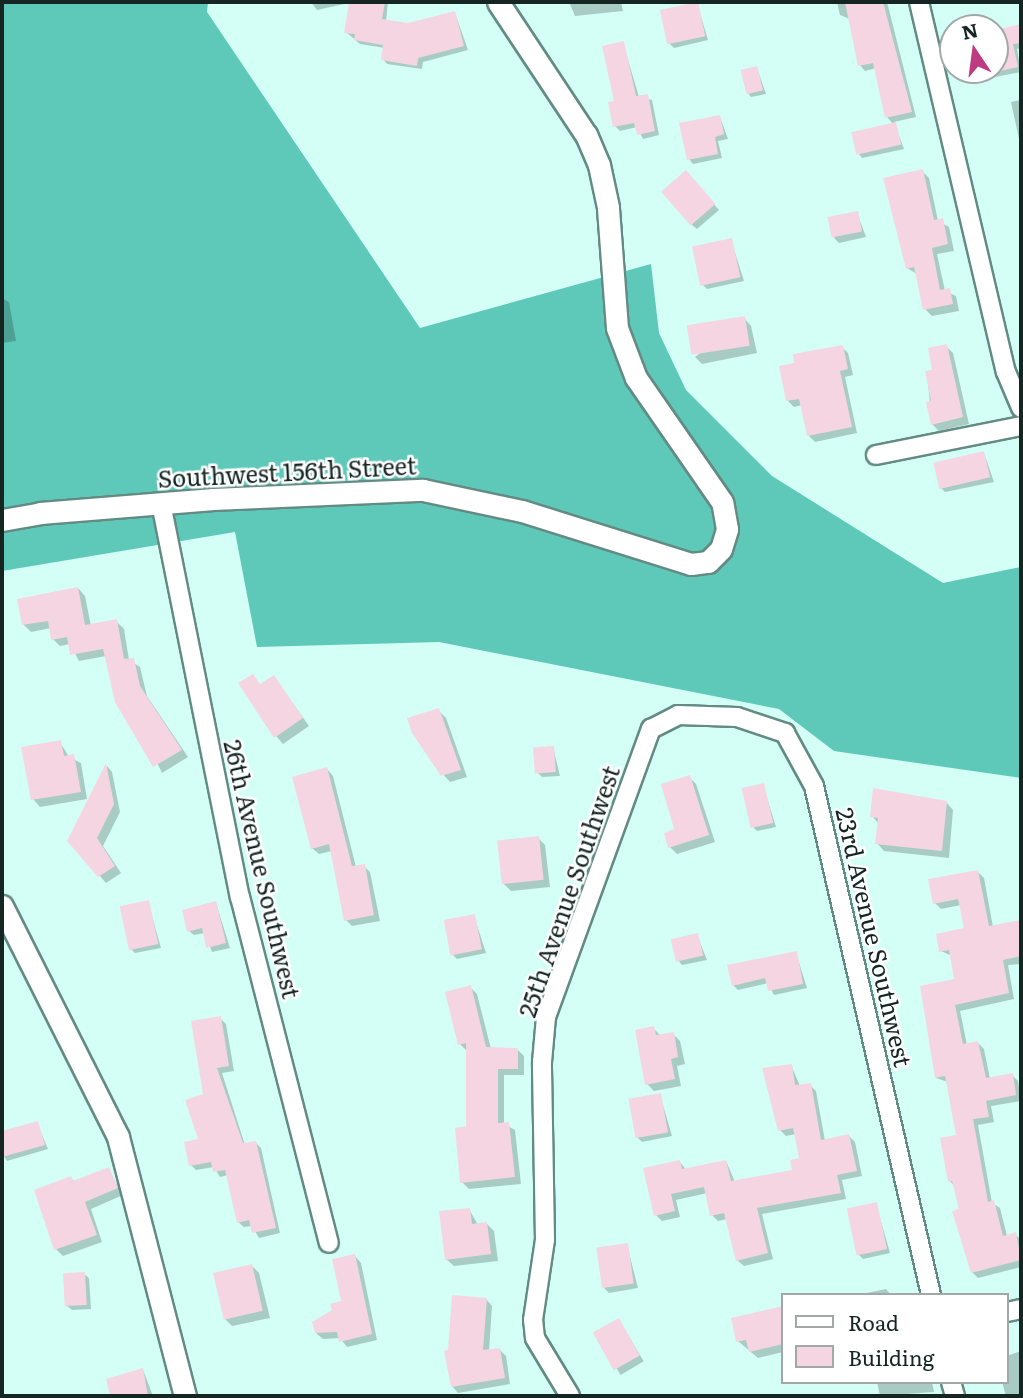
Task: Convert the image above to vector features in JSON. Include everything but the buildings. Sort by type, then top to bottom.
[{"type":"street","name":"Southwest 156th Street","points":[[2,520],[40,513],[162,503],[423,490],[522,512],[691,565],[708,562],[721,549],[727,529],[722,502],[636,378],[617,328],[608,207],[599,165],[586,135],[498,2]]},
{"type":"street","points":[[919,2],[1006,372],[1021,408]]},
{"type":"street","points":[[876,455],[1021,426]]},
{"type":"street","name":"26th Avenue Southwest","points":[[162,503],[240,897],[329,1243]]},
{"type":"street","name":"23rd Avenue Southwest","points":[[651,729],[678,715],[737,717],[785,733],[795,746],[814,786],[835,863],[931,1293]]},
{"type":"street","name":"25th Avenue Southwest","points":[[570,1396],[535,1338],[533,1320],[545,1240],[542,1062],[546,1017],[651,729]]},
{"type":"street","points":[[2,906],[118,1136],[185,1396]]},
{"type":"green space","points":[[2,2],[208,2],[207,12],[420,328],[651,264],[659,333],[686,390],[772,476],[943,583],[1021,567],[1021,778],[834,751],[779,709],[439,642],[257,647],[235,532],[2,571]]}]
